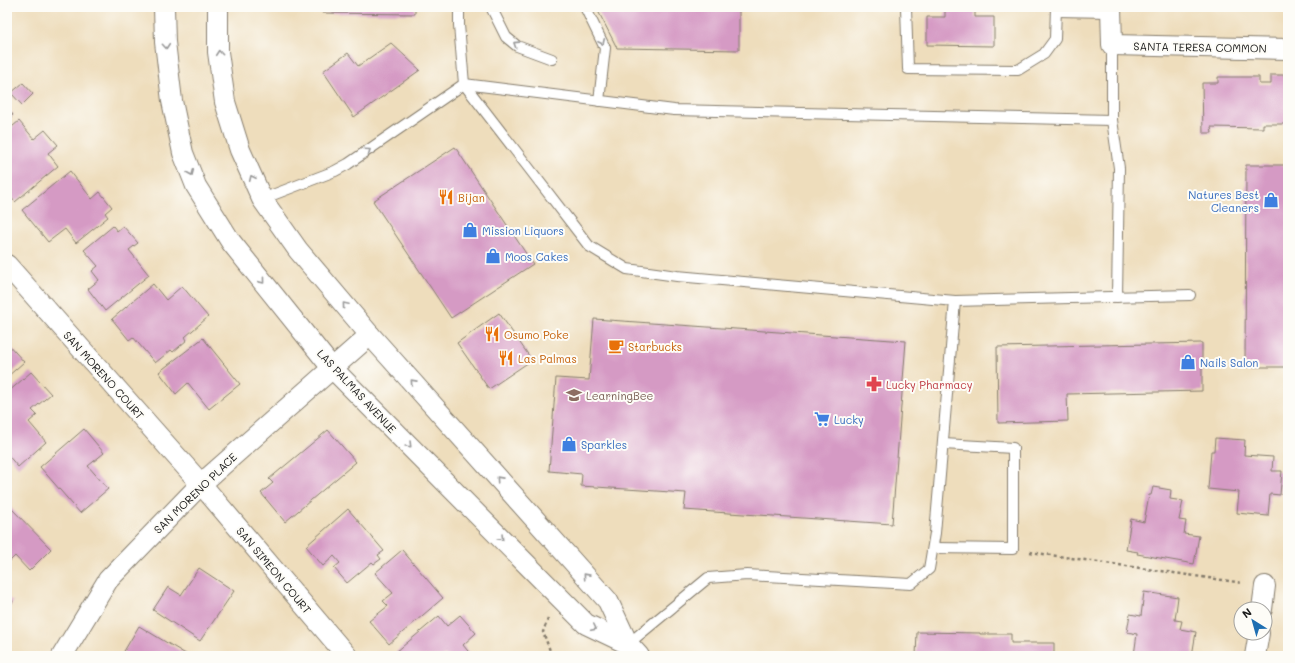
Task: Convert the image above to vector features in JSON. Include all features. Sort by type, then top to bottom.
[{"type":"street","name":"LAS PALMAS AVENUE","points":[[164,7],[165,42],[172,101],[183,153],[196,186],[231,242],[332,368],[586,624],[633,650]]},
{"type":"street","points":[[218,7],[218,52],[225,102],[240,150],[262,199],[298,250],[370,335],[608,601],[633,650]]},
{"type":"street","points":[[1111,9],[1112,45]]},
{"type":"street","name":"SANTA TERESA COMMON","points":[[1112,45],[1288,49]]},
{"type":"street","name":"SAN MORENO COURT","points":[[7,265],[201,484]]},
{"type":"street","name":"SAN MORENO PLACE","points":[[62,656],[108,580],[201,484],[370,335]]},
{"type":"street","name":"SAN SIMEON COURT","points":[[201,484],[347,656]]},
{"type":"street","points":[[1263,601],[1265,586]]},
{"type":"street","points":[[1256,656],[1258,641]]},
{"type":"lane","points":[[459,7],[464,84],[589,246],[627,269],[685,277],[955,301],[1190,296]]},
{"type":"lane","points":[[491,7],[506,36],[517,46],[552,59]]},
{"type":"lane","points":[[585,7],[605,48],[600,101]]},
{"type":"lane","points":[[906,7],[908,68],[1018,70],[1044,54],[1055,39],[1056,9],[1111,9]]},
{"type":"lane","points":[[1112,45],[1112,120],[1119,168],[1117,297]]},
{"type":"lane","points":[[262,199],[334,171],[360,157],[464,84],[674,110],[1112,120]]},
{"type":"lane","points":[[633,650],[708,578],[747,575],[911,584],[929,569],[935,533],[955,301]]},
{"type":"lane","points":[[933,548],[1013,549],[1013,448],[943,444]]},
{"type":"path","points":[[1030,552],[1265,586]]},
{"type":"path","points":[[552,656],[543,632],[556,594]]},
{"type":"building","points":[[322,7],[415,7],[415,14],[322,13]]},
{"type":"building","points":[[596,7],[739,7],[739,50],[617,48]]},
{"type":"building","points":[[945,7],[975,7],[975,17],[994,17],[994,46],[927,45],[927,17],[945,17]]},
{"type":"building","points":[[391,43],[420,70],[354,117],[323,71],[348,53],[358,66]]},
{"type":"building","points":[[1271,75],[1288,75],[1288,124],[1263,124],[1263,128],[1211,127],[1212,133],[1203,133],[1202,83],[1218,83],[1218,77],[1259,77],[1259,84],[1271,84]]},
{"type":"building","points":[[23,83],[33,94],[22,105],[11,93]]},
{"type":"building","points":[[7,107],[13,115],[7,120]]},
{"type":"building","points":[[19,121],[34,139],[45,130],[58,145],[48,153],[58,166],[15,202],[7,193],[7,173],[9,172],[7,170],[7,131]]},
{"type":"building","points":[[455,147],[533,264],[451,318],[373,201]]},
{"type":"building","points":[[1246,165],[1288,165],[1288,367],[1245,367]]},
{"type":"building","points":[[70,171],[92,199],[100,192],[112,207],[105,213],[108,217],[76,243],[65,229],[48,242],[22,210]]},
{"type":"building","points":[[113,226],[117,231],[123,226],[138,243],[129,250],[149,275],[105,311],[88,289],[99,280],[92,271],[98,266],[84,250]]},
{"type":"building","points":[[153,284],[166,300],[182,286],[208,317],[185,337],[187,340],[173,352],[171,350],[155,363],[133,337],[129,340],[112,319]]},
{"type":"building","points":[[499,313],[532,360],[489,389],[457,343]]},
{"type":"building","points":[[594,319],[906,341],[892,524],[684,510],[686,493],[581,486],[582,474],[549,471],[556,378],[589,380]]},
{"type":"building","points":[[203,338],[240,384],[209,409],[188,383],[176,394],[159,372]]},
{"type":"building","points":[[7,343],[24,362],[7,377]]},
{"type":"building","points":[[1202,343],[1202,391],[1067,394],[1068,421],[998,423],[997,347]]},
{"type":"building","points":[[31,372],[51,394],[32,410],[37,415],[29,422],[46,442],[18,467],[7,454],[7,393]]},
{"type":"building","points":[[84,429],[104,453],[88,466],[108,489],[80,513],[40,467]]},
{"type":"building","points":[[328,430],[356,462],[285,522],[261,493],[273,483],[269,479]]},
{"type":"building","points":[[1215,438],[1245,440],[1244,455],[1273,457],[1272,471],[1282,471],[1280,495],[1270,494],[1268,516],[1237,513],[1239,492],[1208,489],[1211,451],[1214,451]]},
{"type":"building","points":[[1153,487],[1171,490],[1170,499],[1183,501],[1179,520],[1186,521],[1184,534],[1199,536],[1194,564],[1137,554],[1138,552],[1126,550],[1131,519],[1144,522],[1149,495],[1151,495]]},
{"type":"building","points":[[10,507],[51,549],[29,571],[15,556],[7,564],[7,510]]},
{"type":"building","points":[[348,509],[384,551],[378,555],[381,559],[374,564],[372,562],[347,583],[334,568],[340,563],[334,556],[323,566],[306,546]]},
{"type":"building","points":[[402,550],[443,598],[389,644],[369,621],[388,606],[383,601],[393,593],[375,573]]},
{"type":"building","points":[[199,568],[234,591],[200,641],[153,610],[168,587],[181,595]]},
{"type":"building","points":[[1144,592],[1178,597],[1175,620],[1182,621],[1180,629],[1196,632],[1192,656],[1134,655],[1137,634],[1127,632],[1130,614],[1141,616]]},
{"type":"building","points":[[7,598],[13,601],[7,611]]},
{"type":"building","points":[[460,615],[476,633],[463,645],[472,656],[399,656],[396,652],[439,616],[447,626]]},
{"type":"building","points":[[139,626],[189,656],[128,656],[123,653]]},
{"type":"building","points":[[917,632],[1011,634],[1011,643],[1054,643],[1054,655],[916,656]]},
{"type":"place","name":"Bijan","points":[[446,197]]},
{"type":"place","name":"Natures Best Cleaners","points":[[1271,200]]},
{"type":"place","name":"Mission Liquors","points":[[470,230]]},
{"type":"place","name":"Moos Cakes","points":[[493,256]]},
{"type":"place","name":"Osumo Poke","points":[[492,334]]},
{"type":"place","name":"Starbucks","points":[[616,346]]},
{"type":"place","name":"Las Palmas","points":[[506,358]]},
{"type":"place","name":"Nails Salon","points":[[1188,362]]},
{"type":"place","name":"Lucky Pharmacy","points":[[874,384]]},
{"type":"place","name":"LearningBee","points":[[574,395]]},
{"type":"place","name":"Lucky","points":[[822,419]]},
{"type":"place","name":"Sparkles","points":[[569,444]]}]
